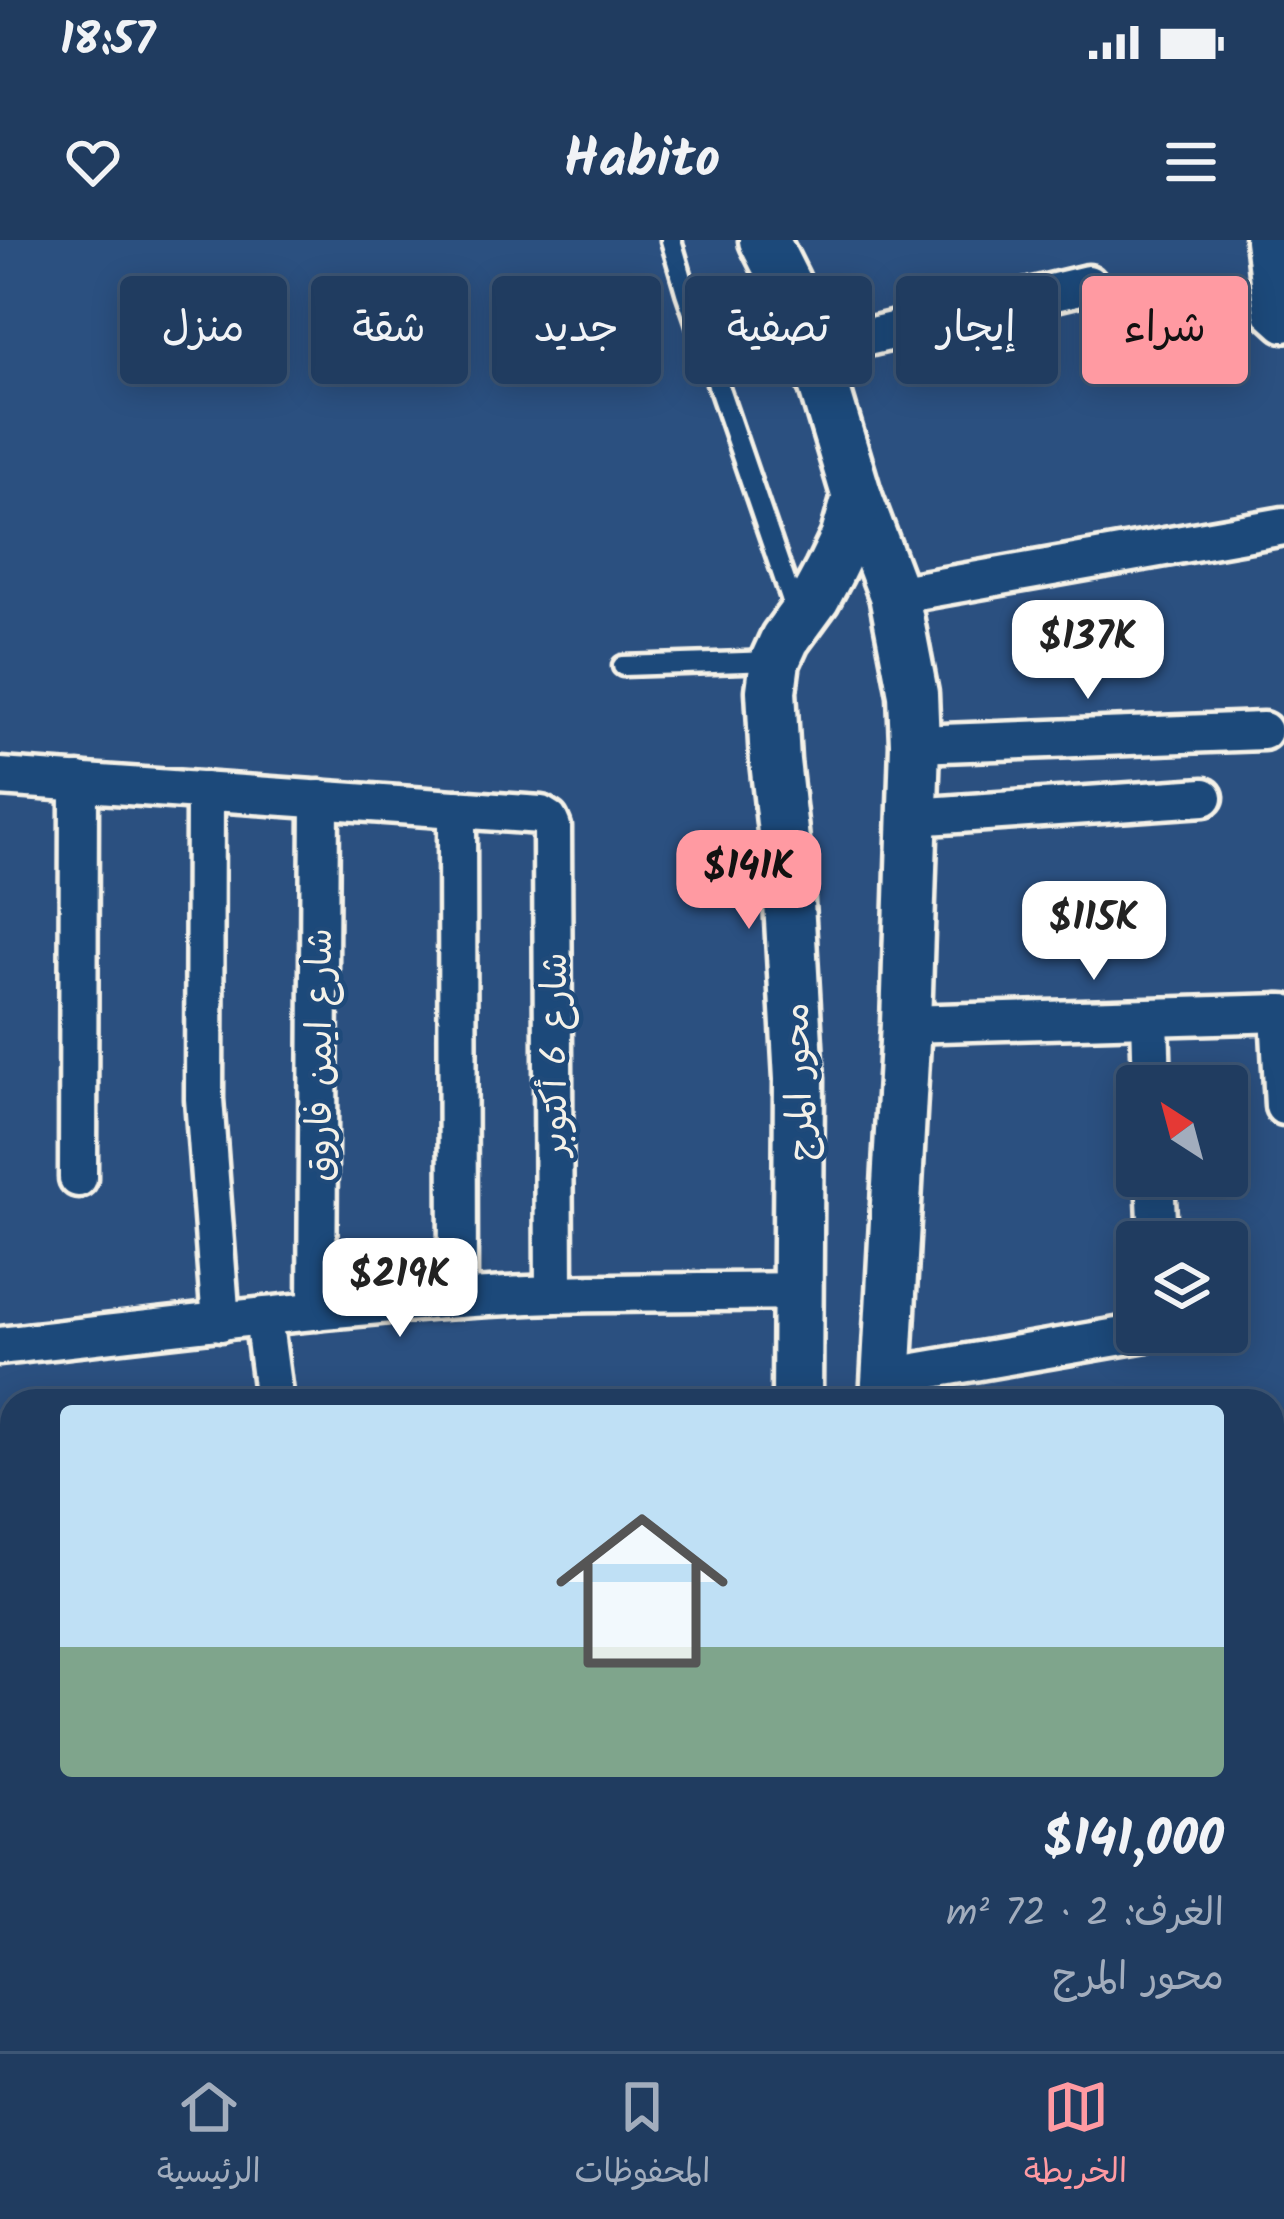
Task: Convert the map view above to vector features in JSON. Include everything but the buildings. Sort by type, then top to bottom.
[{"type":"main road","points":[[764,240],[782,276]]},
{"type":"main road","points":[[823,384],[857,496],[894,595],[913,694],[906,1024],[885,1389]]},
{"type":"main road","name":"محور المرج","points":[[797,1389],[800,1079],[771,691],[787,641],[845,539],[857,496]]},
{"type":"street","points":[[1264,240],[1273,313],[1284,323]]},
{"type":"street","points":[[872,336],[1082,285]]},
{"type":"street","points":[[894,595],[1284,526]]},
{"type":"street","points":[[915,744],[1263,731]]},
{"type":"street","points":[[0,777],[457,809],[458,1298]]},
{"type":"street","points":[[78,1178],[79,782]]},
{"type":"street","points":[[205,791],[204,1099],[221,1322]]},
{"type":"street","points":[[913,817],[1204,797]]},
{"type":"street","name":"شارع ايمن فاروق","points":[[317,1311],[320,799]]},
{"type":"street","name":"شارع 6 أكتوبر","points":[[457,809],[544,816],[552,827],[554,1294]]},
{"type":"street","points":[[906,1024],[1282,1013],[1284,1106]]},
{"type":"street","points":[[1150,1018],[1151,1065]]},
{"type":"street","points":[[0,1346],[458,1298],[798,1292]]},
{"type":"street","points":[[262,1317],[272,1389]]},
{"type":"street","points":[[885,1389],[1116,1339]]},
{"type":"lane","points":[[623,666],[787,641],[671,240]]}]
